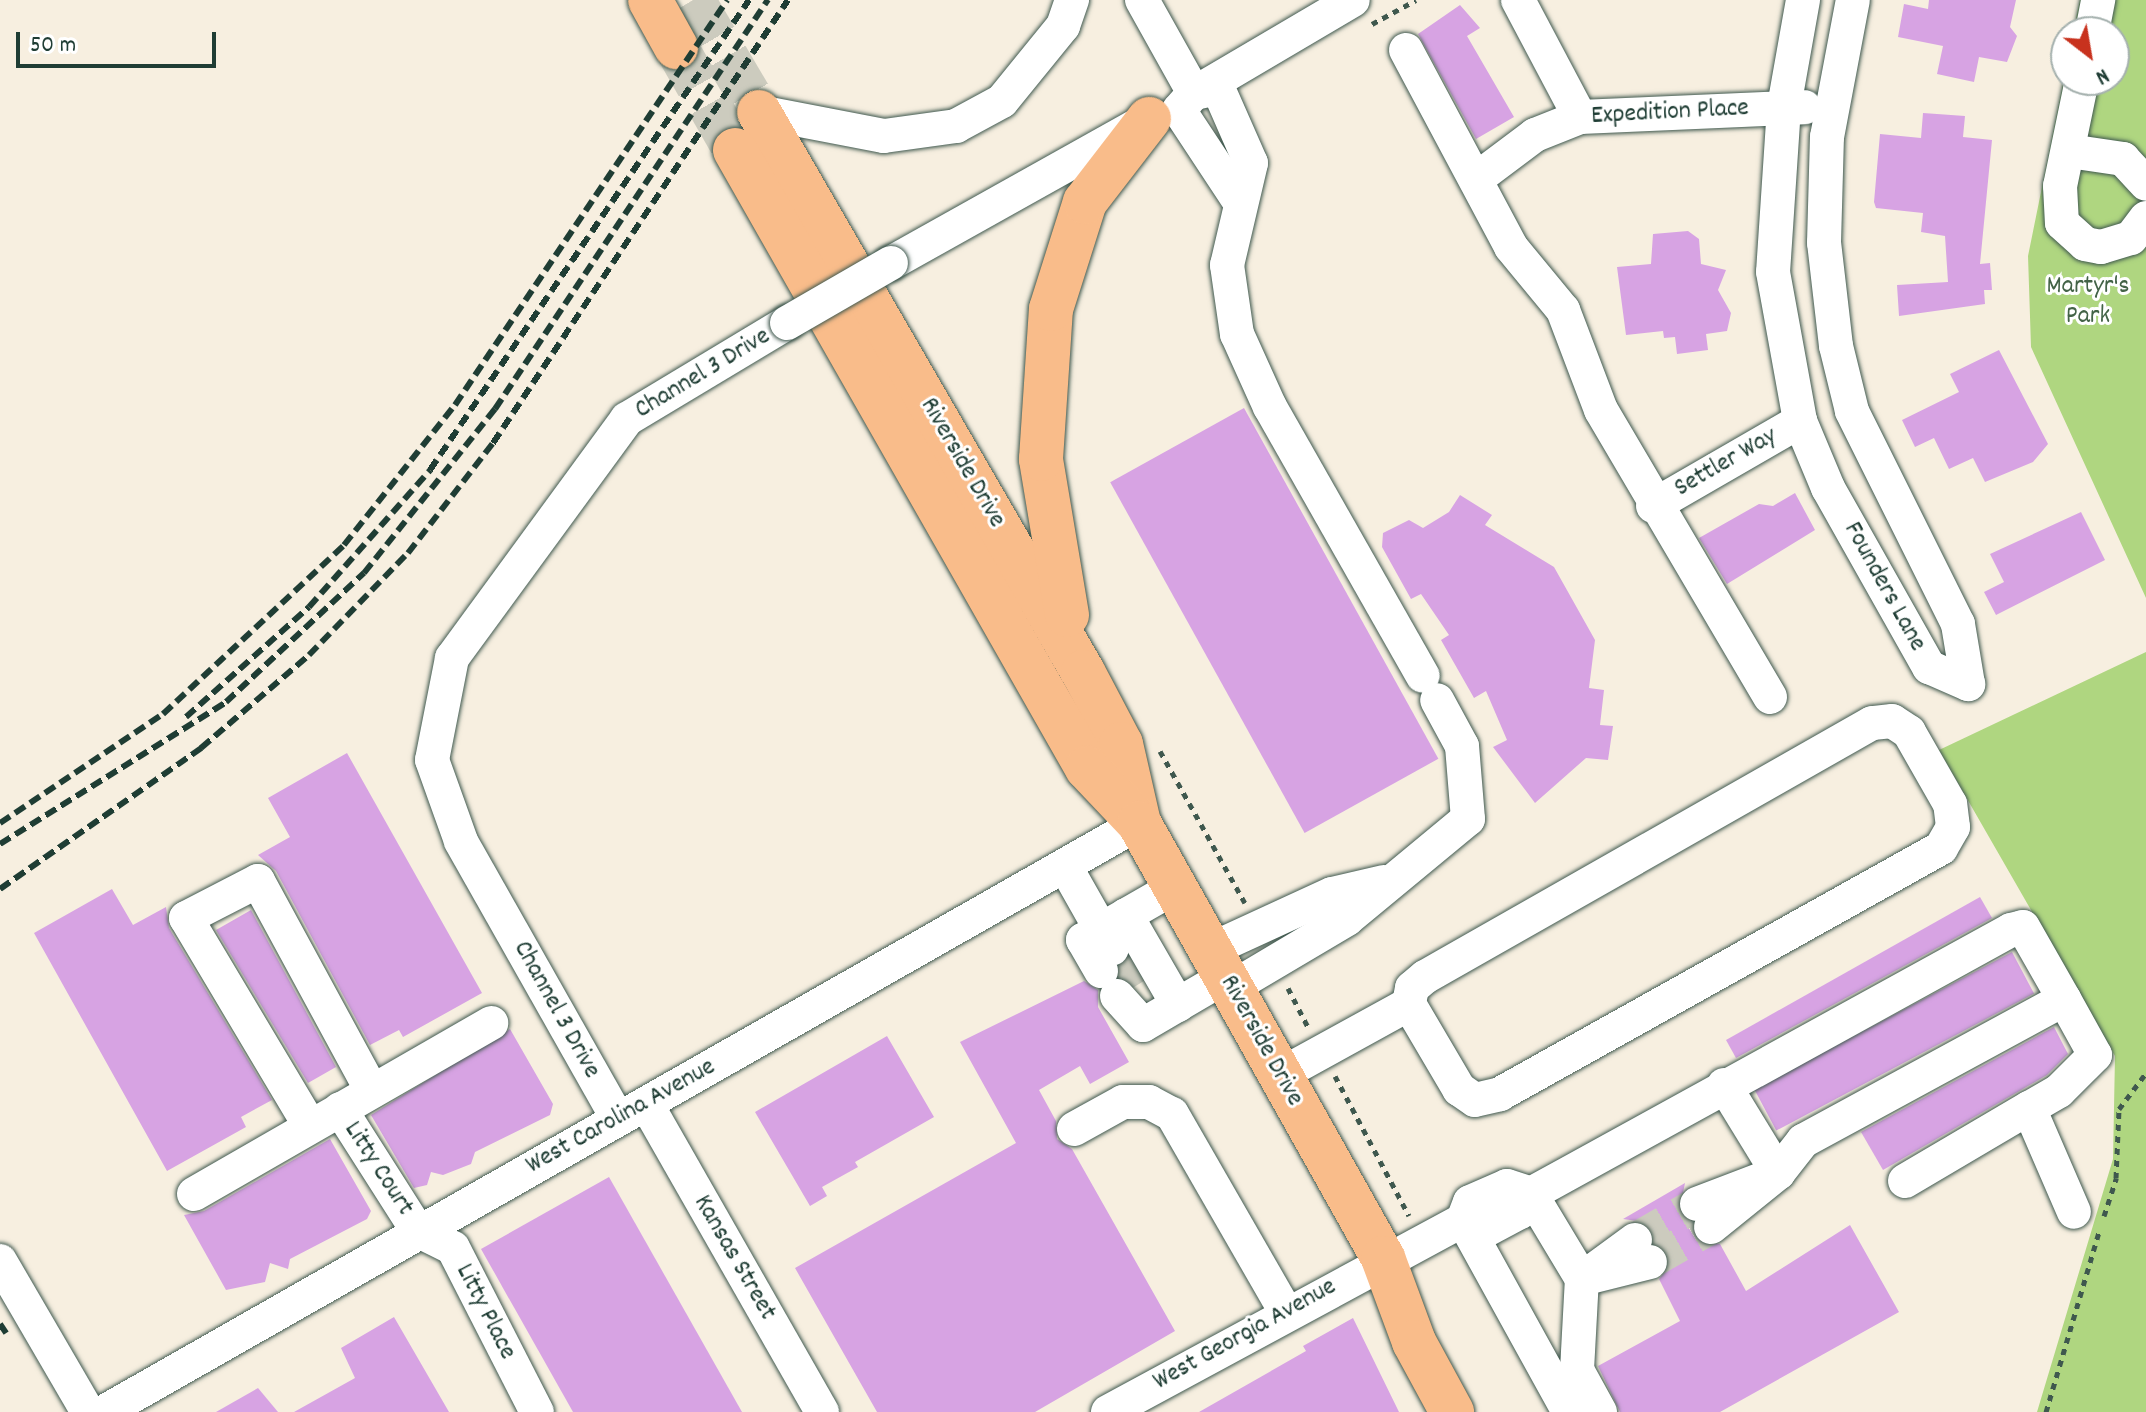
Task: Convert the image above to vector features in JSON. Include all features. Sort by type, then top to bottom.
[{"type":"main road","points":[[650,0],[676,47]]},
{"type":"main road","name":"Riverside Drive","points":[[759,112],[1083,672],[1121,744],[1139,823]]},
{"type":"main road","points":[[1083,672],[1053,563],[1041,459],[1044,366],[1067,243],[1102,172],[1149,119]]},
{"type":"main road","name":"Riverside Drive","points":[[735,150],[1087,768],[1139,823],[1280,1075],[1402,1248],[1434,1321],[1486,1412]]},
{"type":"main road","name":"Riverside Drive","points":[[1402,1248],[1414,1342],[1452,1412]]},
{"type":"street","points":[[759,112],[884,136],[956,126],[1002,101],[1063,26],[1072,0]]},
{"type":"street","points":[[1142,0],[1194,93],[1179,110],[1239,201],[1227,265],[1237,334],[1270,407],[1462,746],[1468,819],[1427,858],[1384,882],[1347,919],[1280,958],[1222,972]]},
{"type":"street","points":[[1518,0],[1580,117]]},
{"type":"street","name":"Founders Lane","points":[[1803,0],[1784,107],[1773,272],[1800,421],[1828,488],[1929,667],[1968,684],[1958,624],[1852,411],[1836,346],[1824,243],[1832,106],[1853,0]]},
{"type":"street","name":"Channel 3 Drive","points":[[633,1112],[461,841],[432,760],[452,658],[627,419],[891,263],[1194,93],[1359,14]]},
{"type":"street","points":[[1406,50],[1479,177],[1511,247],[1563,310],[1601,410],[1653,506],[1770,697]]},
{"type":"street","points":[[2079,96],[2058,207],[2073,235],[2085,244],[2119,246],[2146,218]]},
{"type":"street","name":"Expedition Place","points":[[1479,177],[1535,135],[1580,117],[1832,106]]},
{"type":"street","points":[[2069,151],[2123,159],[2146,184]]},
{"type":"street","name":"Settler Way","points":[[1653,506],[1800,421]]},
{"type":"street","points":[[1280,1075],[1409,1004],[1425,977],[1872,723],[1892,721],[1909,732],[1950,804],[1953,827],[1941,848],[1500,1094],[1475,1100],[1459,1089],[1409,1004]]},
{"type":"street","name":"West Carolina Avenue","points":[[104,1412],[417,1230],[633,1112],[1139,823]]},
{"type":"street","points":[[1065,866],[1113,922],[1166,1012]]},
{"type":"street","points":[[310,1126],[186,918],[258,881],[372,1091]]},
{"type":"street","points":[[1175,887],[1083,940],[1118,978],[1133,1021],[1166,1012],[1222,972],[1261,926],[1332,894],[1384,882]]},
{"type":"street","name":"West Georgia Avenue","points":[[1108,1412],[1402,1248],[1520,1212],[1531,1194],[1724,1085],[2011,930],[2023,927],[2064,999]]},
{"type":"street","points":[[1704,1215],[1778,1173],[1803,1141],[2064,999],[2095,1055],[2059,1091],[1905,1181]]},
{"type":"street","points":[[194,1194],[491,1023]]},
{"type":"street","points":[[1724,1085],[1778,1173]]},
{"type":"street","points":[[1074,1129],[1123,1102],[1149,1102],[1172,1114],[1286,1312]]},
{"type":"street","points":[[2029,1108],[2074,1212]]},
{"type":"street","name":"Litty Court","points":[[340,1109],[417,1230]]},
{"type":"street","name":"Kansas Street","points":[[633,1112],[822,1412]]},
{"type":"street","points":[[1531,1194],[1582,1279],[1577,1370],[1600,1412]]},
{"type":"street","points":[[1468,1229],[1569,1412]]},
{"type":"street","name":"Litty Place","points":[[417,1230],[453,1248],[537,1412]]},
{"type":"street","points":[[1582,1279],[1642,1251]]},
{"type":"street","points":[[0,1261],[88,1412]]},
{"type":"path","points":[[1359,14],[1416,0]]},
{"type":"path","points":[[1152,735],[1261,926]]},
{"type":"path","points":[[1280,958],[1402,1248]]},
{"type":"path","points":[[2046,1412],[2116,1178],[2119,1109],[2146,1073]]},
{"type":"green space","name":"Martyr's Park","points":[[2080,0],[2146,0],[2146,598],[2031,347],[2028,256],[2061,96],[2130,96],[2130,16],[2076,16]]},
{"type":"green space","points":[[2146,652],[2146,1412],[2037,1412],[2113,1159],[2115,1056],[1939,750]]},
{"type":"building","points":[[1929,0],[2016,0],[2010,27],[2017,36],[2007,62],[1979,57],[1974,82],[1937,74],[1943,46],[1898,37],[1904,4],[1928,9]]},
{"type":"building","points":[[1460,5],[1480,28],[1467,36],[1514,117],[1476,139],[1418,34]]},
{"type":"building","points":[[1923,113],[1965,116],[1963,137],[1992,140],[1980,264],[1990,263],[1992,290],[1984,290],[1985,304],[1899,316],[1897,285],[1948,282],[1945,236],[1921,232],[1923,213],[1876,208],[1874,202],[1880,134],[1921,138]]},
{"type":"building","points":[[1688,231],[1699,239],[1701,264],[1726,270],[1718,290],[1731,313],[1727,331],[1706,334],[1708,350],[1677,354],[1675,337],[1664,338],[1663,331],[1626,335],[1617,267],[1651,264],[1653,234]]},
{"type":"building","points":[[1999,350],[2048,444],[2033,462],[1985,482],[1973,458],[1949,469],[1934,438],[1915,447],[1902,420],[1959,392],[1950,374]]},
{"type":"building","points":[[1244,408],[1438,759],[1305,833],[1110,482]]},
{"type":"building","points":[[1795,493],[1815,530],[1727,584],[1699,538],[1759,504],[1773,506]]},
{"type":"building","points":[[1460,495],[1492,515],[1485,525],[1554,567],[1595,640],[1589,688],[1604,690],[1600,725],[1613,726],[1608,760],[1586,758],[1535,803],[1493,747],[1507,740],[1486,691],[1474,698],[1441,640],[1449,635],[1421,594],[1411,599],[1382,547],[1383,533],[1409,520],[1423,528],[1449,512]]},
{"type":"building","points":[[2081,512],[2105,560],[1996,615],[1984,592],[2004,582],[1990,554]]},
{"type":"building","points":[[347,753],[482,993],[403,1037],[399,1030],[370,1045],[276,871],[258,855],[290,837],[268,798]]},
{"type":"building","points":[[112,889],[133,925],[166,907],[169,928],[272,1100],[241,1117],[246,1127],[167,1171],[34,933]]},
{"type":"building","points":[[1980,897],[1992,918],[1736,1058],[1726,1040]]},
{"type":"building","points":[[251,910],[336,1067],[308,1083],[216,930]]},
{"type":"building","points":[[2012,952],[2034,993],[1776,1131],[1754,1089]]},
{"type":"building","points":[[1126,965],[1134,965],[1139,974],[1137,981],[1126,983],[1121,978],[1121,970]]},
{"type":"building","points":[[1084,981],[1098,990],[1098,1007],[1129,1062],[1090,1084],[1080,1066],[1039,1090],[1056,1121],[1057,1139],[1072,1149],[1175,1331],[1035,1412],[877,1412],[795,1268],[1016,1143],[960,1042]]},
{"type":"building","points":[[2054,1027],[2068,1054],[2047,1075],[1883,1170],[1861,1132]]},
{"type":"building","points":[[510,1029],[553,1104],[550,1115],[475,1152],[471,1164],[443,1175],[431,1172],[427,1185],[414,1188],[371,1115]]},
{"type":"building","points":[[887,1036],[934,1117],[855,1162],[858,1167],[822,1187],[827,1196],[810,1206],[755,1112]]},
{"type":"building","points":[[330,1139],[371,1211],[367,1219],[290,1259],[288,1269],[270,1263],[265,1282],[226,1290],[184,1215],[204,1211]]},
{"type":"building","points":[[609,1177],[742,1412],[573,1412],[481,1249]]},
{"type":"building","points":[[1685,1183],[1679,1212],[1696,1240],[1720,1244],[1746,1291],[1850,1225],[1899,1312],[1720,1412],[1620,1412],[1598,1366],[1680,1321],[1659,1279],[1669,1267],[1665,1249],[1644,1222],[1623,1219]]},
{"type":"building","points":[[394,1317],[449,1412],[294,1412],[355,1378],[341,1348]]},
{"type":"building","points":[[1353,1318],[1399,1412],[1199,1412],[1306,1351],[1303,1346]]},
{"type":"building","points":[[258,1388],[278,1412],[216,1412]]},
{"type":"tunnel","points":[[693,0],[759,112]]},
{"type":"tunnel","points":[[676,47],[735,150]]},
{"type":"tunnel","points":[[1119,960],[1135,986]]},
{"type":"tunnel","points":[[1635,1240],[1697,1204]]},
{"type":"tunnel","points":[[1650,1262],[1711,1227]]},
{"type":"railway","points":[[0,823],[163,714],[344,545],[455,405],[727,0]]},
{"type":"railway","points":[[186,717],[309,607],[430,470],[749,0]]},
{"type":"railway","points":[[0,844],[226,702],[364,573],[495,409],[768,0]]},
{"type":"railway","points":[[0,889],[201,748],[309,655],[408,553],[493,443],[788,0]]},
{"type":"railway","points":[[0,1324],[6,1333]]}]
